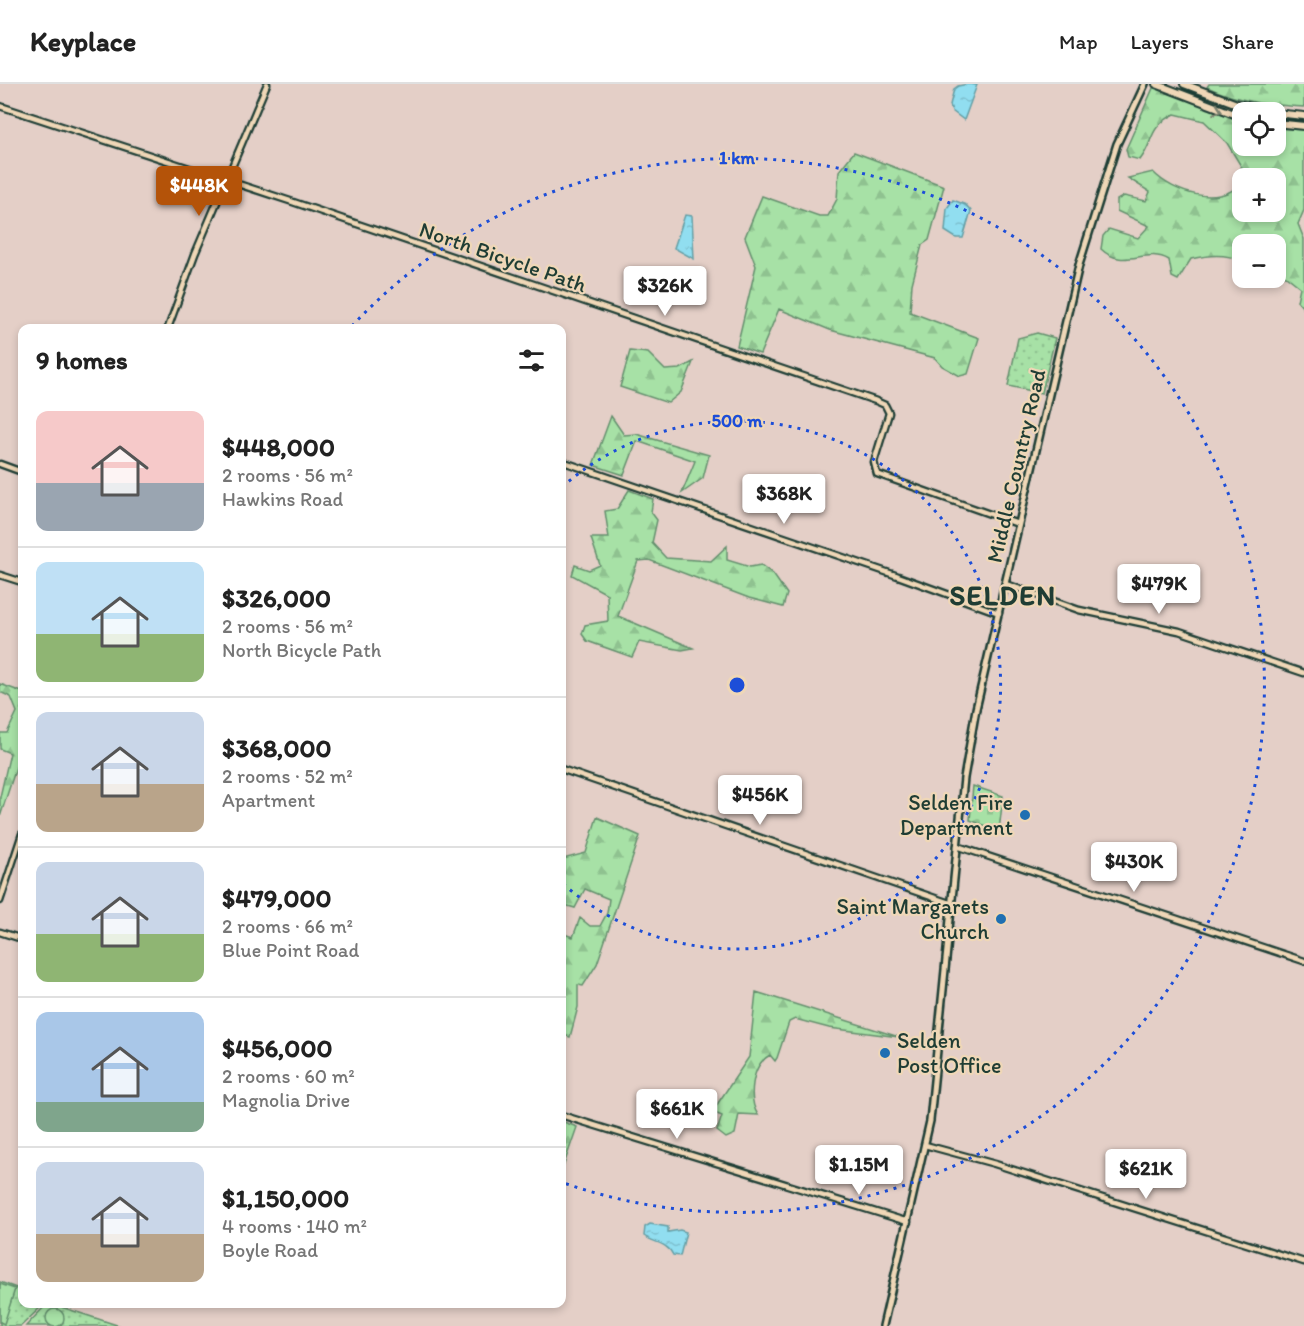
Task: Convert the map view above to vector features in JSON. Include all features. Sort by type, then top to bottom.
[{"type":"highway","points":[[1156,84],[1232,113]]},
{"type":"highway","points":[[1184,84],[1232,103]]},
{"type":"highway","points":[[1286,114],[1304,116]]},
{"type":"highway","points":[[1286,124],[1304,126]]},
{"type":"main road","name":"Middle Country Road","points":[[883,1326],[909,1222],[930,1121],[957,846],[975,714],[1088,230],[1118,144],[1145,84]]},
{"type":"street","points":[[170,324],[267,84]]},
{"type":"street","name":"North Bicycle Path","points":[[0,106],[885,405],[889,413],[874,462],[877,474],[1018,524]]},
{"type":"street","points":[[566,463],[898,576],[999,614]]},
{"type":"street","points":[[0,464],[18,471]]},
{"type":"street","points":[[0,575],[18,581]]},
{"type":"street","points":[[1006,584],[1078,610],[1179,631],[1304,673]]},
{"type":"street","points":[[566,771],[952,904]]},
{"type":"street","points":[[0,901],[18,846]]},
{"type":"street","points":[[957,846],[1304,961]]},
{"type":"street","points":[[0,932],[18,938]]},
{"type":"street","points":[[566,1117],[909,1222]]},
{"type":"street","points":[[925,1145],[994,1164],[1304,1262]]},
{"type":"green space","points":[[1209,84],[1304,84],[1304,107],[1286,106],[1286,102],[1257,102],[1207,87]]},
{"type":"green space","points":[[1154,86],[1232,117],[1232,151],[1227,143],[1204,121],[1175,114],[1155,130],[1140,160],[1128,157],[1126,149]]},
{"type":"green space","points":[[1286,129],[1304,130],[1304,210],[1298,224],[1304,239],[1304,309],[1297,301],[1300,287],[1286,276],[1286,234],[1232,234],[1232,258],[1204,256],[1191,259],[1178,280],[1172,277],[1169,260],[1160,256],[1118,258],[1101,249],[1103,236],[1109,229],[1138,238],[1149,226],[1117,211],[1117,200],[1124,196],[1146,201],[1150,192],[1128,178],[1153,172],[1172,186],[1197,195],[1209,196],[1232,190],[1232,222],[1286,222],[1286,168],[1242,168],[1235,156],[1286,156]]},
{"type":"green space","points":[[854,152],[944,186],[929,240],[922,245],[912,284],[910,312],[979,338],[968,374],[960,376],[942,366],[935,358],[830,330],[779,309],[760,354],[737,346],[756,266],[745,237],[762,196],[819,216],[828,216],[837,199],[839,171]]},
{"type":"green space","points":[[1037,333],[1055,338],[1042,393],[1008,386],[1018,338]]},
{"type":"green space","points":[[630,351],[648,353],[665,370],[680,369],[693,362],[681,392],[668,403],[620,387]]},
{"type":"green space","points":[[611,416],[624,435],[636,434],[709,455],[703,478],[682,493],[695,461],[637,441],[624,475],[593,465]]},
{"type":"green space","points":[[629,490],[653,499],[651,512],[657,520],[652,543],[666,558],[711,561],[727,546],[727,560],[750,567],[761,565],[773,574],[787,594],[783,607],[749,598],[649,560],[638,561],[618,616],[693,648],[682,650],[639,642],[632,657],[587,641],[582,634],[585,625],[608,621],[607,594],[572,575],[575,565],[589,570],[600,565],[591,538],[609,538],[605,511],[617,509]]},
{"type":"green space","points":[[0,684],[18,691],[18,761],[0,817],[0,797],[10,753],[0,749],[0,733],[7,733],[17,712],[11,697],[0,692]]},
{"type":"green space","points":[[973,786],[1003,796],[999,831],[970,820]]},
{"type":"green space","points":[[597,817],[640,836],[597,964],[583,986],[578,985],[578,1007],[570,1037],[566,1036],[566,935],[573,937],[580,918],[590,926],[600,926],[607,913],[609,899],[585,889],[575,908],[566,905],[566,858],[586,853]]},
{"type":"green space","points":[[756,992],[899,1037],[829,1028],[795,1019],[789,1022],[777,1058],[775,1061],[770,1055],[759,1066],[755,1074],[752,1092],[758,1115],[739,1114],[735,1134],[726,1138],[717,1131],[722,1116],[712,1112],[749,1057]]},
{"type":"green space","points":[[566,1123],[577,1127],[566,1159]]},
{"type":"green space","points":[[0,1282],[18,1289],[18,1308],[40,1308],[21,1326],[0,1326]]},
{"type":"green space","points":[[0,1284],[15,1289],[4,1324],[0,1322]]},
{"type":"green space","points":[[43,1308],[64,1308],[120,1326],[26,1326]]},
{"type":"green space","points":[[55,1309],[61,1312],[64,1318],[61,1324],[55,1327],[49,1324],[46,1318],[49,1312]]},
{"type":"water","points":[[968,84],[977,85],[964,120],[952,111],[950,105],[954,89]]},
{"type":"water","points":[[953,200],[966,205],[971,211],[963,238],[956,238],[945,231],[947,208]]},
{"type":"water","points":[[685,215],[692,216],[694,259],[674,248]]},
{"type":"water","points":[[650,1224],[668,1227],[668,1232],[680,1230],[686,1232],[680,1256],[673,1255],[664,1246],[644,1236],[645,1227]]},
{"type":"place","name":"Selden Fire Department","points":[[1025,815]]},
{"type":"place","name":"Saint Margarets Church","points":[[1001,919]]},
{"type":"place","name":"Selden Post Office","points":[[885,1053]]},
{"type":"district","name":"SELDEN","points":[[1003,595]]}]
